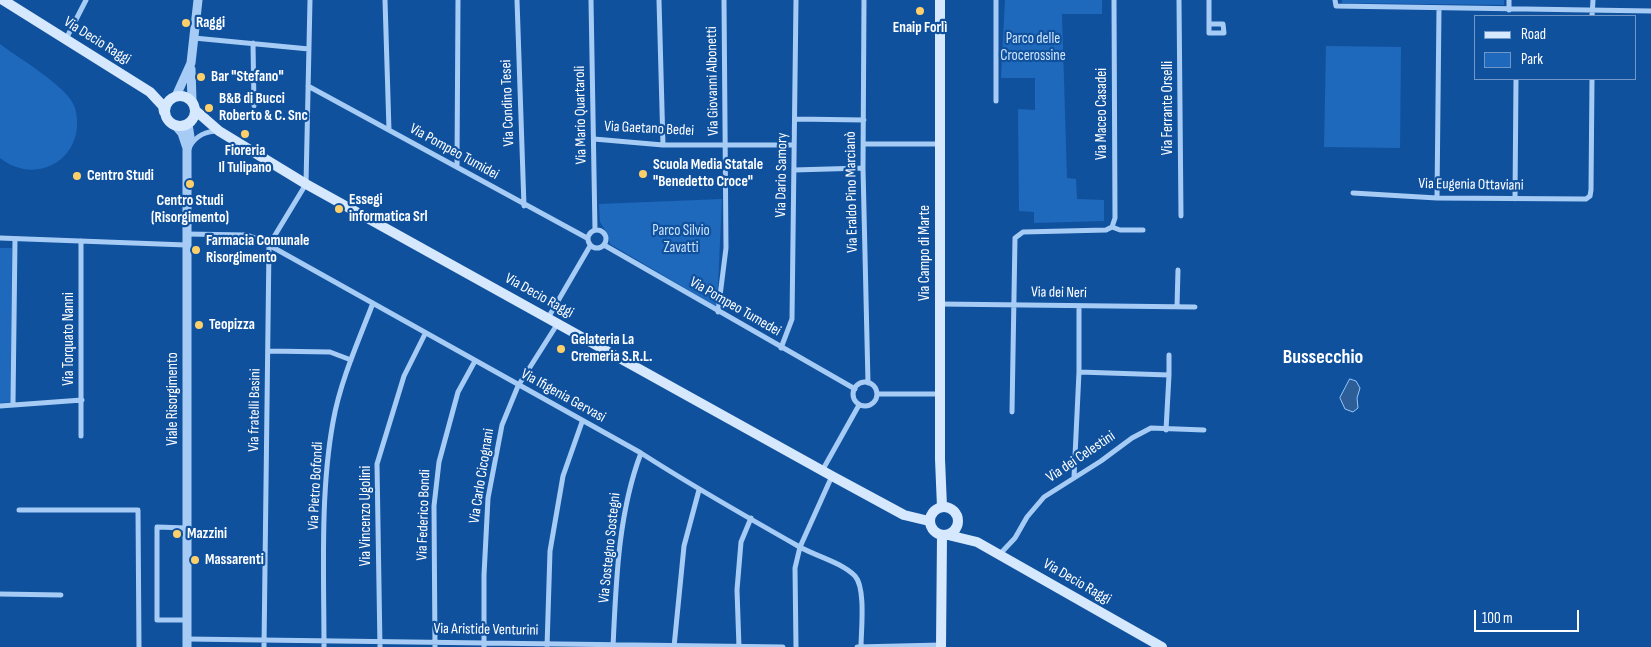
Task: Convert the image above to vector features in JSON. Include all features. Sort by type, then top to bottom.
[{"type":"main road","name":"Via Decio Raggi","points":[[4,0],[150,92],[163,106],[168,121],[176,126],[190,123],[219,131]]},
{"type":"main road","name":"Via Campo di Marte","points":[[940,0],[940,394],[942,507]]},
{"type":"main road","name":"Via Decio Raggi","points":[[150,92],[186,97],[219,131],[306,184],[822,471],[904,514],[929,521]]},
{"type":"main road","points":[[164,112],[166,104],[176,96]]},
{"type":"main road","points":[[190,123],[193,106]]},
{"type":"main road","points":[[942,507],[950,508],[958,518],[957,526],[945,535],[935,532],[929,521],[932,513],[942,507]]},
{"type":"main road","name":"Via Decio Raggi","points":[[958,518],[977,542]]},
{"type":"main road","name":"Via Decio Raggi","points":[[945,535],[977,542],[1162,647]]},
{"type":"main road","points":[[941,646],[945,535]]},
{"type":"street","points":[[66,40],[86,0]]},
{"type":"street","points":[[193,106],[191,62],[198,0]]},
{"type":"street","points":[[269,245],[306,184],[310,0]]},
{"type":"street","points":[[384,0],[389,130]]},
{"type":"street","points":[[457,166],[458,0]]},
{"type":"street","name":"Via Condino Tesei","points":[[517,0],[524,206]]},
{"type":"street","name":"Via Mario Quartaroli","points":[[590,0],[595,230]]},
{"type":"street","points":[[660,0],[662,145]]},
{"type":"street","name":"Via Giovanni Albonetti","points":[[718,312],[726,248],[727,144],[724,0]]},
{"type":"street","name":"Via Dario Samory","points":[[781,348],[792,319],[796,0]]},
{"type":"street","name":"Via Eraldo Pino Marcianò","points":[[864,0],[863,168],[868,383]]},
{"type":"street","points":[[996,0],[996,101]]},
{"type":"street","name":"Via Maceo Casadei","points":[[1112,227],[1115,218],[1114,0]]},
{"type":"street","name":"Via Ferrante Orselli","points":[[1180,0],[1181,216]]},
{"type":"street","points":[[1209,0],[1209,24]]},
{"type":"street","points":[[1336,0],[1336,6],[1592,13],[1651,11]]},
{"type":"street","points":[[1508,10],[1509,0]]},
{"type":"street","points":[[1592,13],[1593,0]]},
{"type":"street","points":[[1437,198],[1439,8]]},
{"type":"street","points":[[1516,10],[1516,15]]},
{"type":"street","points":[[194,38],[309,48]]},
{"type":"street","points":[[253,43],[254,106]]},
{"type":"street","points":[[176,96],[187,75],[191,62]]},
{"type":"street","points":[[1515,199],[1516,80]]},
{"type":"street","name":"Via Eugenia Ottaviani","points":[[1353,193],[1437,198],[1588,198],[1591,190],[1592,80]]},
{"type":"street","name":"Via Pompeo Tumidei","points":[[308,86],[457,166],[524,206],[587,238]]},
{"type":"street","points":[[795,119],[864,120]]},
{"type":"street","name":"Viale Risorgimento","points":[[187,643],[186,234],[187,150],[190,137],[190,123]]},
{"type":"street","name":"Viale Risorgimento","points":[[176,126],[182,133],[187,150]]},
{"type":"street","points":[[187,150],[200,135],[219,131]]},
{"type":"street","name":"Via Gaetano Bedei","points":[[594,139],[662,145],[794,145]]},
{"type":"street","points":[[864,144],[940,144]]},
{"type":"street","points":[[794,170],[863,168]]},
{"type":"street","points":[[1012,412],[1015,238],[1023,232],[1106,230],[1112,227],[1120,230],[1144,230]]},
{"type":"street","points":[[595,230],[602,231],[606,236],[604,245],[596,248],[590,246],[587,238],[590,233],[595,230]]},
{"type":"street","name":"Via Ifigenia Gervasi","points":[[186,234],[247,235],[269,245],[582,422],[641,453],[699,490],[856,577],[862,595],[859,647]]},
{"type":"street","points":[[0,238],[186,246]]},
{"type":"street","points":[[13,404],[15,239]]},
{"type":"street","name":"Via Torquato Nanni","points":[[81,241],[81,436]]},
{"type":"street","name":"Via fratelli Basini","points":[[264,647],[269,245]]},
{"type":"street","name":"Via Pompeo Tumedei","points":[[604,245],[855,389]]},
{"type":"street","points":[[548,318],[590,246]]},
{"type":"street","points":[[1177,307],[1178,270]]},
{"type":"street","name":"Via Pietro Bofondi","points":[[324,647],[326,470],[333,420],[351,360],[373,303]]},
{"type":"street","name":"Via dei Neri","points":[[940,304],[1194,307]]},
{"type":"street","points":[[1074,477],[1079,372],[1079,306]]},
{"type":"street","name":"Via Carlo Cicognani","points":[[484,645],[484,575],[488,498],[502,425],[518,386],[558,323]]},
{"type":"street","name":"Via Vincenzo Ugolini","points":[[380,647],[377,464],[404,376],[425,334]]},
{"type":"street","points":[[269,351],[330,352],[351,360]]},
{"type":"street","points":[[1166,430],[1169,355]]},
{"type":"street","name":"Via Federico Bondi","points":[[436,644],[434,506],[439,462],[458,392],[474,361]]},
{"type":"street","points":[[1079,372],[1169,374]]},
{"type":"street","points":[[868,383],[874,387],[877,394],[873,403],[866,406],[860,404],[854,396],[855,389],[860,384],[868,383]]},
{"type":"street","points":[[877,394],[940,394]]},
{"type":"street","points":[[0,406],[82,400]]},
{"type":"street","points":[[822,471],[860,404]]},
{"type":"street","points":[[547,645],[550,551],[563,476],[582,422]]},
{"type":"street","name":"Via dei Celestini","points":[[999,555],[1015,538],[1027,518],[1044,497],[1101,461],[1132,438],[1151,428],[1204,430]]},
{"type":"street","name":"Via Sostegno Sostegni","points":[[613,646],[622,536],[631,479],[641,453]]},
{"type":"street","points":[[796,647],[795,568],[800,547],[832,476]]},
{"type":"street","points":[[674,646],[684,546],[699,490]]},
{"type":"street","points":[[19,510],[138,510],[138,647]]},
{"type":"street","points":[[739,646],[737,590],[741,542],[751,518]]},
{"type":"street","points":[[187,528],[157,527],[157,620],[187,620]]},
{"type":"street","points":[[0,594],[61,595]]},
{"type":"street","name":"Via Aristide Venturini","points":[[187,643],[264,639],[324,639],[484,645],[783,647]]},
{"type":"street","points":[[859,647],[941,646]]},
{"type":"green space","name":"Parco delle Crocerossine","points":[[1005,0],[1102,0],[1102,14],[1062,14],[1067,178],[1076,179],[1077,199],[1104,200],[1104,221],[1034,223],[1034,212],[1019,211],[1018,109],[1035,110],[1035,78],[1001,78]]},
{"type":"green space","points":[[1342,0],[1504,0],[1504,5],[1342,3]]},
{"type":"green space","points":[[0,44],[53,82],[71,100],[75,108],[77,125],[74,140],[67,153],[57,162],[44,168],[30,170],[15,166],[0,158]]},
{"type":"green space","points":[[1326,46],[1401,47],[1400,148],[1324,147]]},
{"type":"green space","name":"Parco Silvio Zavatti","points":[[722,199],[717,307],[610,244],[607,233],[600,222],[599,204]]},
{"type":"green space","points":[[0,248],[12,248],[11,402],[0,403]]},
{"type":"shaded area","points":[[1350,379],[1356,381],[1360,388],[1357,398],[1358,408],[1353,412],[1345,409],[1340,398]]},
{"type":"place","name":"Enaip Forlì","points":[[920,11]]},
{"type":"place","name":"Raggi","points":[[186,23]]},
{"type":"place","name":"Bar \"Stefano\"","points":[[201,77]]},
{"type":"place","name":"B&B di Bucci Roberto & C. Snc","points":[[209,108]]},
{"type":"place","name":"Fioreria Il Tulipano","points":[[245,134]]},
{"type":"place","name":"Scuola Media Statale \"Benedetto Croce\"","points":[[643,174]]},
{"type":"place","name":"Centro Studi","points":[[77,176]]},
{"type":"place","name":"Centro Studi (Risorgimento)","points":[[190,184]]},
{"type":"place","name":"Essegi informatica Srl","points":[[339,209]]},
{"type":"place","name":"Farmacia Comunale Risorgimento","points":[[196,250]]},
{"type":"place","name":"Teopizza","points":[[199,325]]},
{"type":"place","name":"Gelateria La Cremeria S.R.L.","points":[[561,349]]},
{"type":"place","name":"Mazzini","points":[[177,534]]},
{"type":"place","name":"Massarenti","points":[[195,560]]},
{"type":"district","name":"Bussecchio","points":[[1323,358]]}]
